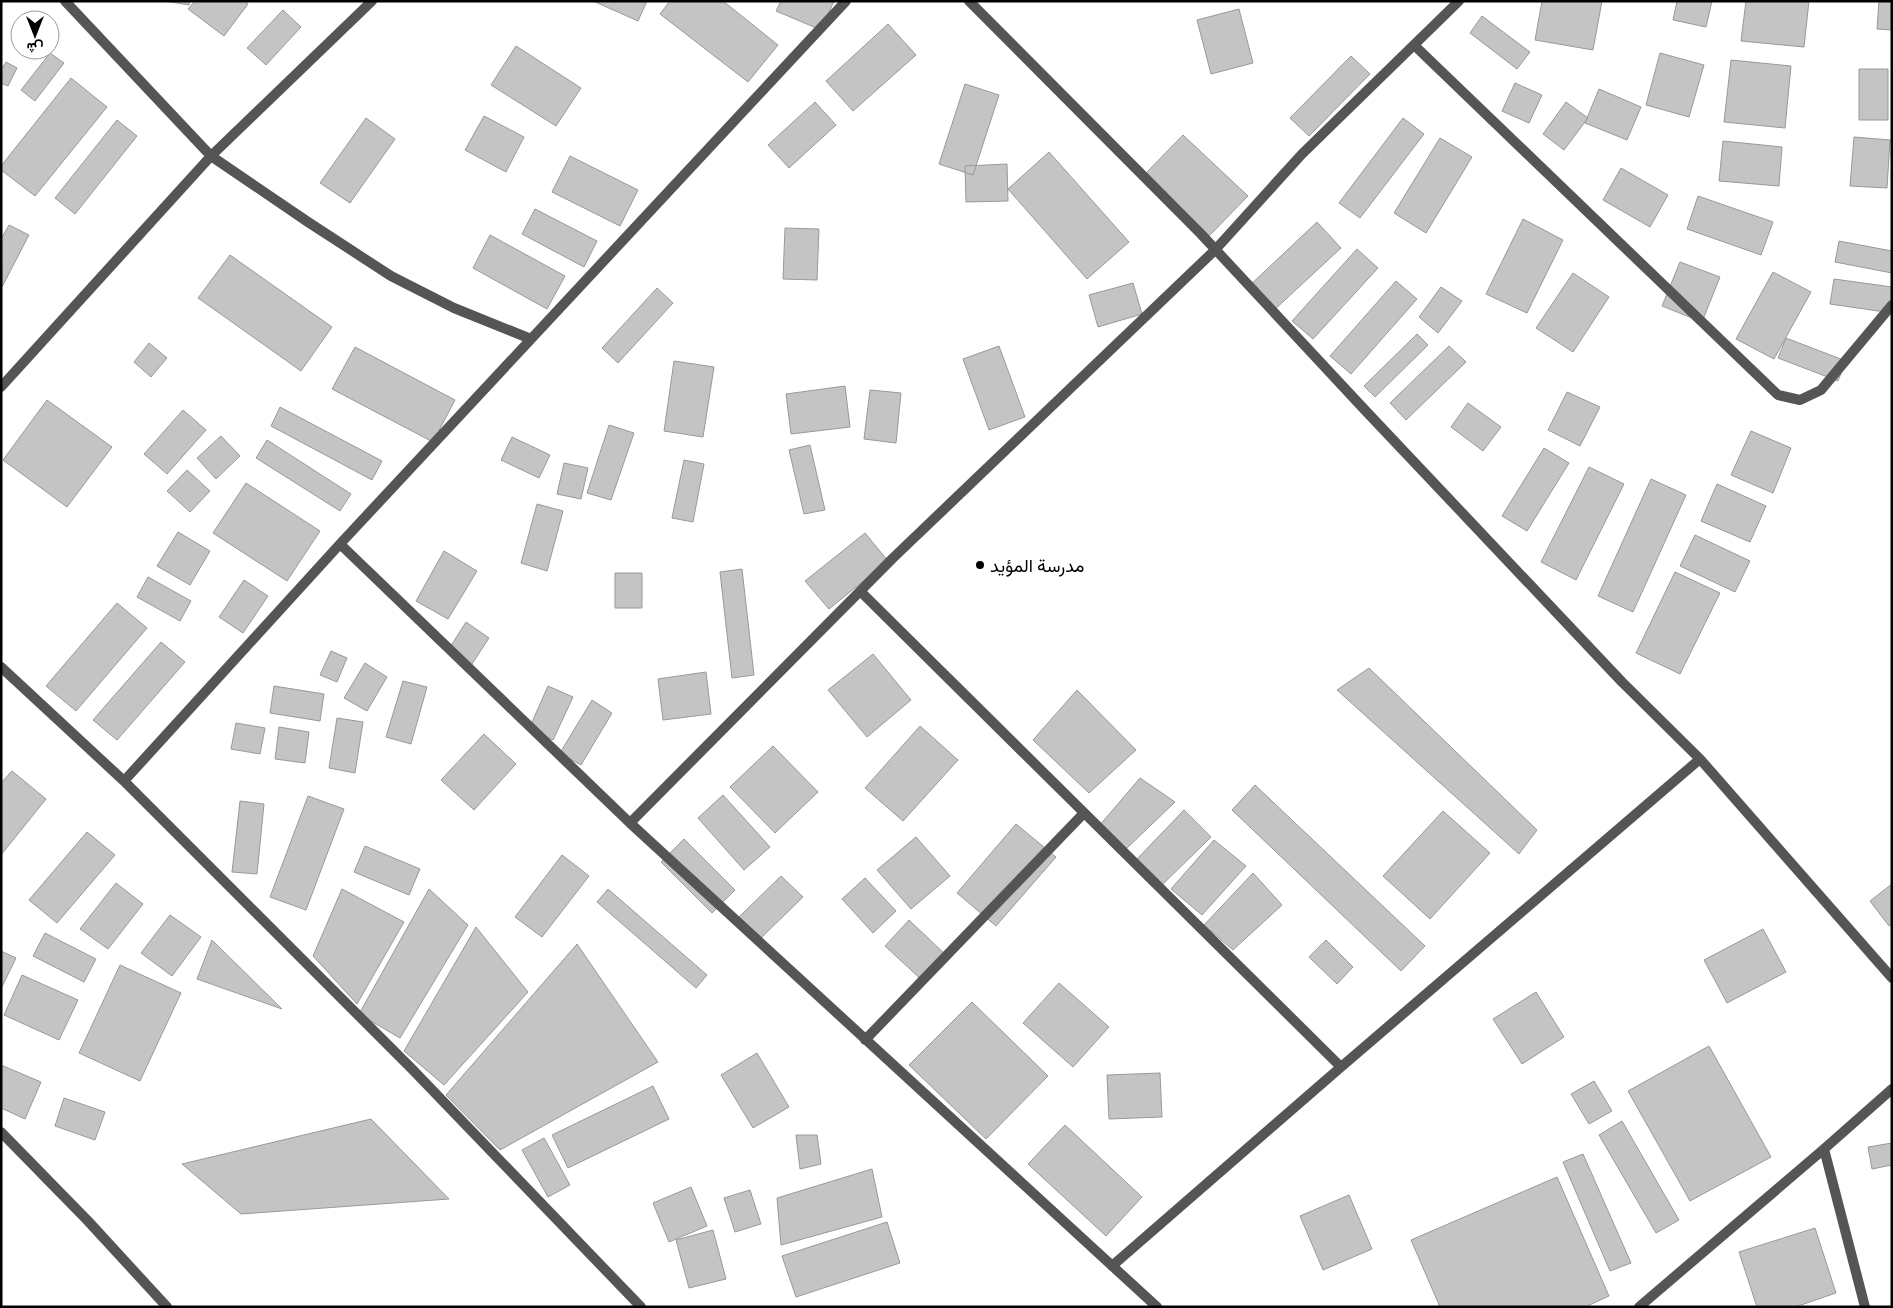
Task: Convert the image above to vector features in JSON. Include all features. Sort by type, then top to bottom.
[{"type":"street","points":[[65,1],[211,156],[392,276],[454,308],[531,339]]},
{"type":"street","points":[[1,387],[211,156],[372,1]]},
{"type":"street","points":[[124,781],[340,544],[846,1]]},
{"type":"street","points":[[969,1],[1194,227],[1595,653],[1700,759],[1892,978]]},
{"type":"street","points":[[630,823],[860,591],[1216,250],[1302,154],[1415,46],[1459,1]]},
{"type":"street","points":[[1415,46],[1778,395],[1800,400],[1821,390],[1892,305]]},
{"type":"street","points":[[340,544],[630,823],[1156,1307]]},
{"type":"street","points":[[860,591],[1340,1067]]},
{"type":"street","points":[[1,667],[124,781],[405,1062],[641,1307]]},
{"type":"street","points":[[1112,1266],[1340,1067],[1700,759]]},
{"type":"street","points":[[866,1040],[1084,813]]},
{"type":"street","points":[[1639,1307],[1892,1089]]},
{"type":"street","points":[[1,1132],[88,1220],[167,1307]]},
{"type":"street","points":[[1824,1149],[1865,1307]]},
{"type":"building","points":[[165,1],[190,1],[189,5]]},
{"type":"building","points":[[195,1],[244,1],[248,4],[224,36],[188,9]]},
{"type":"building","points":[[593,1],[647,1],[638,21]]},
{"type":"building","points":[[670,1],[723,1],[778,45],[748,82],[660,14]]},
{"type":"building","points":[[781,1],[834,1],[821,30],[776,11]]},
{"type":"building","points":[[1542,1],[1602,1],[1593,50],[1535,40]]},
{"type":"building","points":[[1677,1],[1712,1],[1706,27],[1673,20]]},
{"type":"building","points":[[1746,1],[1809,1],[1804,47],[1741,41]]},
{"type":"building","points":[[1879,1],[1892,1],[1892,30],[1877,29]]},
{"type":"building","points":[[1239,9],[1253,63],[1211,74],[1197,20]]},
{"type":"building","points":[[283,10],[301,27],[266,65],[247,48]]},
{"type":"building","points":[[1482,16],[1530,52],[1517,69],[1470,33]]},
{"type":"building","points":[[888,24],[916,55],[853,111],[826,81]]},
{"type":"building","points":[[516,46],[581,88],[556,126],[491,85]]},
{"type":"building","points":[[1660,53],[1704,65],[1689,117],[1646,105]]},
{"type":"building","points":[[1351,56],[1370,74],[1309,136],[1290,118]]},
{"type":"building","points":[[45,60],[60,60],[64,63],[35,101],[21,90]]},
{"type":"building","points":[[1731,60],[1791,66],[1785,128],[1724,122]]},
{"type":"building","points":[[6,62],[17,68],[8,86],[1,83],[1,70]]},
{"type":"building","points":[[1859,69],[1888,69],[1888,120],[1859,120]]},
{"type":"building","points":[[71,78],[107,107],[35,196],[1,170],[1,166]]},
{"type":"building","points":[[1515,83],[1542,95],[1529,123],[1502,111]]},
{"type":"building","points":[[965,84],[999,95],[973,175],[939,164]]},
{"type":"building","points":[[1599,89],[1641,107],[1627,140],[1585,123]]},
{"type":"building","points":[[815,102],[836,125],[789,168],[768,145]]},
{"type":"building","points":[[1566,102],[1588,118],[1564,150],[1543,134]]},
{"type":"building","points":[[484,116],[524,137],[506,172],[465,150]]},
{"type":"building","points":[[366,118],[395,139],[350,203],[320,183]]},
{"type":"building","points":[[1403,118],[1424,134],[1360,218],[1339,203]]},
{"type":"building","points":[[117,120],[137,136],[75,214],[55,198]]},
{"type":"building","points":[[1183,135],[1248,196],[1208,237],[1144,175]]},
{"type":"building","points":[[1854,137],[1890,140],[1887,188],[1850,186]]},
{"type":"building","points":[[1440,138],[1472,157],[1426,233],[1394,213]]},
{"type":"building","points":[[1723,141],[1782,147],[1779,186],[1719,181]]},
{"type":"building","points":[[1049,152],[1129,242],[1087,279],[1008,189]]},
{"type":"building","points":[[570,156],[638,190],[620,226],[552,192]]},
{"type":"building","points":[[1007,164],[1008,201],[966,202],[965,166]]},
{"type":"building","points":[[1621,168],[1668,195],[1650,227],[1603,200]]},
{"type":"building","points":[[1698,196],[1773,222],[1761,255],[1687,229]]},
{"type":"building","points":[[535,209],[597,241],[584,267],[522,234]]},
{"type":"building","points":[[1523,219],[1563,240],[1527,313],[1486,294]]},
{"type":"building","points":[[1317,222],[1341,248],[1272,312],[1248,287]]},
{"type":"building","points":[[9,225],[29,235],[2,287],[1,239]]},
{"type":"building","points":[[785,228],[819,229],[817,280],[783,279]]},
{"type":"building","points":[[490,235],[565,276],[547,309],[473,268]]},
{"type":"building","points":[[1839,241],[1892,251],[1892,273],[1835,262]]},
{"type":"building","points":[[1357,249],[1378,268],[1313,339],[1292,321]]},
{"type":"building","points":[[230,255],[332,327],[301,371],[198,298]]},
{"type":"building","points":[[1680,262],[1720,277],[1702,322],[1662,306]]},
{"type":"building","points":[[1773,272],[1811,292],[1774,359],[1736,339]]},
{"type":"building","points":[[1573,273],[1609,297],[1573,352],[1536,328]]},
{"type":"building","points":[[1834,279],[1892,287],[1892,313],[1830,304]]},
{"type":"building","points":[[1396,281],[1417,299],[1351,374],[1330,356]]},
{"type":"building","points":[[1133,283],[1142,314],[1098,327],[1089,295]]},
{"type":"building","points":[[1441,287],[1462,301],[1438,333],[1419,317]]},
{"type":"building","points":[[657,288],[673,303],[618,363],[602,348]]},
{"type":"building","points":[[1417,334],[1428,345],[1375,397],[1364,386]]},
{"type":"building","points":[[1786,338],[1846,361],[1838,381],[1778,358]]},
{"type":"building","points":[[149,343],[167,358],[151,377],[134,362]]},
{"type":"building","points":[[999,346],[1025,417],[989,430],[963,359]]},
{"type":"building","points":[[1449,346],[1466,362],[1406,420],[1390,403]]},
{"type":"building","points":[[355,347],[455,400],[433,442],[332,389]]},
{"type":"building","points":[[674,361],[714,367],[703,437],[664,431]]},
{"type":"building","points":[[845,386],[850,427],[791,434],[786,394]]},
{"type":"building","points":[[870,390],[901,393],[896,443],[864,439]]},
{"type":"building","points":[[1567,392],[1600,407],[1580,446],[1548,430]]},
{"type":"building","points":[[47,400],[112,447],[67,507],[3,460]]},
{"type":"building","points":[[1468,403],[1501,427],[1483,451],[1451,427]]},
{"type":"building","points":[[280,407],[382,461],[372,480],[271,426]]},
{"type":"building","points":[[183,410],[206,430],[167,474],[144,454]]},
{"type":"building","points":[[609,425],[634,433],[611,500],[587,493]]},
{"type":"building","points":[[1751,431],[1791,448],[1773,493],[1731,475]]},
{"type":"building","points":[[221,436],[240,456],[216,479],[197,458]]},
{"type":"building","points":[[512,437],[550,455],[539,478],[501,460]]},
{"type":"building","points":[[267,440],[351,494],[340,511],[256,458]]},
{"type":"building","points":[[810,445],[825,510],[804,514],[789,450]]},
{"type":"building","points":[[1544,448],[1569,463],[1527,531],[1502,516]]},
{"type":"building","points":[[684,460],[704,464],[693,522],[672,518]]},
{"type":"building","points":[[564,463],[588,468],[581,499],[557,494]]},
{"type":"building","points":[[1589,467],[1624,484],[1576,580],[1541,562]]},
{"type":"building","points":[[187,470],[210,491],[190,512],[167,491]]},
{"type":"building","points":[[1651,479],[1686,495],[1633,612],[1598,596]]},
{"type":"building","points":[[246,483],[320,531],[287,581],[213,533]]},
{"type":"building","points":[[1717,484],[1766,506],[1750,542],[1701,521]]},
{"type":"building","points":[[537,504],[563,511],[547,571],[521,563]]},
{"type":"building","points":[[178,532],[210,551],[190,585],[157,566]]},
{"type":"building","points":[[865,533],[888,561],[829,609],[805,581]]},
{"type":"building","points":[[1695,535],[1750,561],[1735,592],[1680,566]]},
{"type":"building","points":[[444,551],[477,571],[448,619],[416,601]]},
{"type":"building","points":[[742,569],[754,675],[732,678],[720,572]]},
{"type":"building","points":[[1675,572],[1720,593],[1680,674],[1636,653]]},
{"type":"building","points":[[615,573],[642,573],[642,608],[615,608]]},
{"type":"building","points":[[148,577],[191,601],[180,621],[137,597]]},
{"type":"building","points":[[244,580],[268,596],[243,633],[219,617]]},
{"type":"building","points":[[117,603],[147,628],[76,711],[46,686]]},
{"type":"building","points":[[466,622],[489,638],[470,667],[447,652]]},
{"type":"building","points":[[161,642],[185,662],[117,740],[93,720]]},
{"type":"building","points":[[331,651],[347,658],[337,682],[320,675]]},
{"type":"building","points":[[873,654],[911,700],[867,737],[828,690]]},
{"type":"building","points":[[365,663],[387,677],[367,711],[344,698]]},
{"type":"building","points":[[1369,668],[1537,830],[1519,854],[1337,690]]},
{"type":"building","points":[[706,672],[711,714],[663,720],[658,679]]},
{"type":"building","points":[[403,681],[427,687],[411,744],[386,737]]},
{"type":"building","points":[[274,686],[324,694],[320,721],[270,713]]},
{"type":"building","points":[[548,686],[573,697],[553,740],[529,729]]},
{"type":"building","points":[[1077,690],[1136,750],[1089,793],[1033,740]]},
{"type":"building","points":[[592,700],[612,713],[581,765],[560,753]]},
{"type":"building","points":[[337,718],[363,722],[355,773],[329,768]]},
{"type":"building","points":[[236,723],[265,728],[260,754],[231,749]]},
{"type":"building","points":[[920,726],[958,760],[903,821],[865,788]]},
{"type":"building","points":[[279,727],[309,732],[305,763],[275,759]]},
{"type":"building","points":[[484,734],[516,764],[474,810],[441,780]]},
{"type":"building","points":[[773,746],[818,792],[775,833],[730,787]]},
{"type":"building","points":[[12,771],[46,799],[1,855],[1,783]]},
{"type":"building","points":[[1140,778],[1175,802],[1126,849],[1099,826]]},
{"type":"building","points":[[1255,785],[1425,946],[1401,971],[1232,810]]},
{"type":"building","points":[[723,795],[770,847],[744,870],[698,818]]},
{"type":"building","points":[[308,796],[344,809],[306,910],[270,897]]},
{"type":"building","points":[[240,801],[264,804],[257,874],[232,872]]},
{"type":"building","points":[[1184,810],[1211,837],[1160,887],[1136,860]]},
{"type":"building","points":[[1443,811],[1490,853],[1430,919],[1383,876]]},
{"type":"building","points":[[1016,824],[1056,857],[996,926],[957,893]]},
{"type":"building","points":[[87,832],[115,855],[57,923],[29,900]]},
{"type":"building","points":[[916,837],[950,876],[911,909],[877,870]]},
{"type":"building","points":[[684,839],[735,890],[712,913],[661,862]]},
{"type":"building","points":[[1214,840],[1246,866],[1202,915],[1171,889]]},
{"type":"building","points":[[365,846],[420,869],[409,895],[354,872]]},
{"type":"building","points":[[562,855],[589,876],[542,937],[515,917]]},
{"type":"building","points":[[1253,873],[1282,905],[1233,950],[1204,925]]},
{"type":"building","points":[[781,876],[803,897],[761,938],[739,917]]},
{"type":"building","points":[[865,878],[896,911],[873,933],[842,899]]},
{"type":"building","points":[[116,883],[143,904],[108,949],[80,929]]},
{"type":"building","points":[[1892,884],[1892,924],[1889,926],[1870,901]]},
{"type":"building","points":[[342,889],[404,922],[357,1004],[313,956]]},
{"type":"building","points":[[429,889],[468,925],[400,1038],[359,1014]]},
{"type":"building","points":[[608,889],[707,975],[696,988],[597,902]]},
{"type":"building","points":[[170,915],[201,937],[172,976],[141,953]]},
{"type":"building","points":[[909,920],[949,958],[925,983],[885,946]]},
{"type":"building","points":[[476,927],[528,992],[444,1085],[404,1051]]},
{"type":"building","points":[[1763,929],[1786,972],[1727,1003],[1704,960]]},
{"type":"building","points":[[45,933],[96,959],[84,982],[33,956]]},
{"type":"building","points":[[212,940],[282,1009],[197,979]]},
{"type":"building","points":[[1326,940],[1353,967],[1337,984],[1309,957]]},
{"type":"building","points":[[577,944],[658,1062],[500,1150],[446,1095]]},
{"type":"building","points":[[1,951],[16,958],[1,989]]},
{"type":"building","points":[[120,965],[181,993],[140,1081],[79,1053]]},
{"type":"building","points":[[22,975],[78,1000],[59,1040],[4,1015]]},
{"type":"building","points":[[1059,983],[1109,1027],[1073,1067],[1023,1023]]},
{"type":"building","points":[[1536,992],[1564,1037],[1522,1064],[1493,1019]]},
{"type":"building","points":[[972,1002],[1048,1076],[986,1139],[909,1065]]},
{"type":"building","points":[[1709,1046],[1771,1157],[1690,1201],[1628,1091]]},
{"type":"building","points":[[757,1053],[789,1107],[753,1128],[721,1075]]},
{"type":"building","points":[[1,1065],[41,1082],[25,1119],[1,1108]]},
{"type":"building","points":[[1160,1073],[1162,1117],[1109,1119],[1107,1075]]},
{"type":"building","points":[[1594,1081],[1612,1111],[1589,1124],[1571,1094]]},
{"type":"building","points":[[653,1086],[669,1119],[568,1168],[552,1135]]},
{"type":"building","points":[[64,1098],[105,1112],[95,1140],[55,1126]]},
{"type":"building","points":[[371,1119],[449,1199],[241,1214],[182,1164]]},
{"type":"building","points":[[1622,1121],[1679,1220],[1656,1233],[1599,1135]]},
{"type":"building","points":[[1065,1125],[1142,1197],[1106,1236],[1028,1164]]},
{"type":"building","points":[[796,1135],[817,1135],[821,1164],[800,1169]]},
{"type":"building","points":[[544,1138],[570,1185],[548,1197],[522,1150]]},
{"type":"building","points":[[1892,1143],[1892,1165],[1872,1169],[1868,1147]]},
{"type":"building","points":[[1583,1154],[1631,1263],[1610,1271],[1563,1162]]},
{"type":"building","points":[[872,1169],[882,1217],[781,1245],[777,1198]]},
{"type":"building","points":[[1557,1177],[1609,1296],[1585,1307],[1440,1307],[1411,1240]]},
{"type":"building","points":[[691,1187],[707,1226],[669,1242],[653,1203]]},
{"type":"building","points":[[750,1190],[761,1224],[735,1232],[724,1198]]},
{"type":"building","points":[[1349,1195],[1372,1249],[1323,1270],[1300,1216]]},
{"type":"building","points":[[887,1222],[900,1263],[796,1297],[782,1256]]},
{"type":"building","points":[[1815,1228],[1836,1293],[1795,1307],[1757,1307],[1739,1252]]},
{"type":"building","points":[[713,1230],[726,1279],[689,1288],[676,1240]]},
{"type":"place","name":"مدرسة المؤيد","points":[[980,565]]}]
